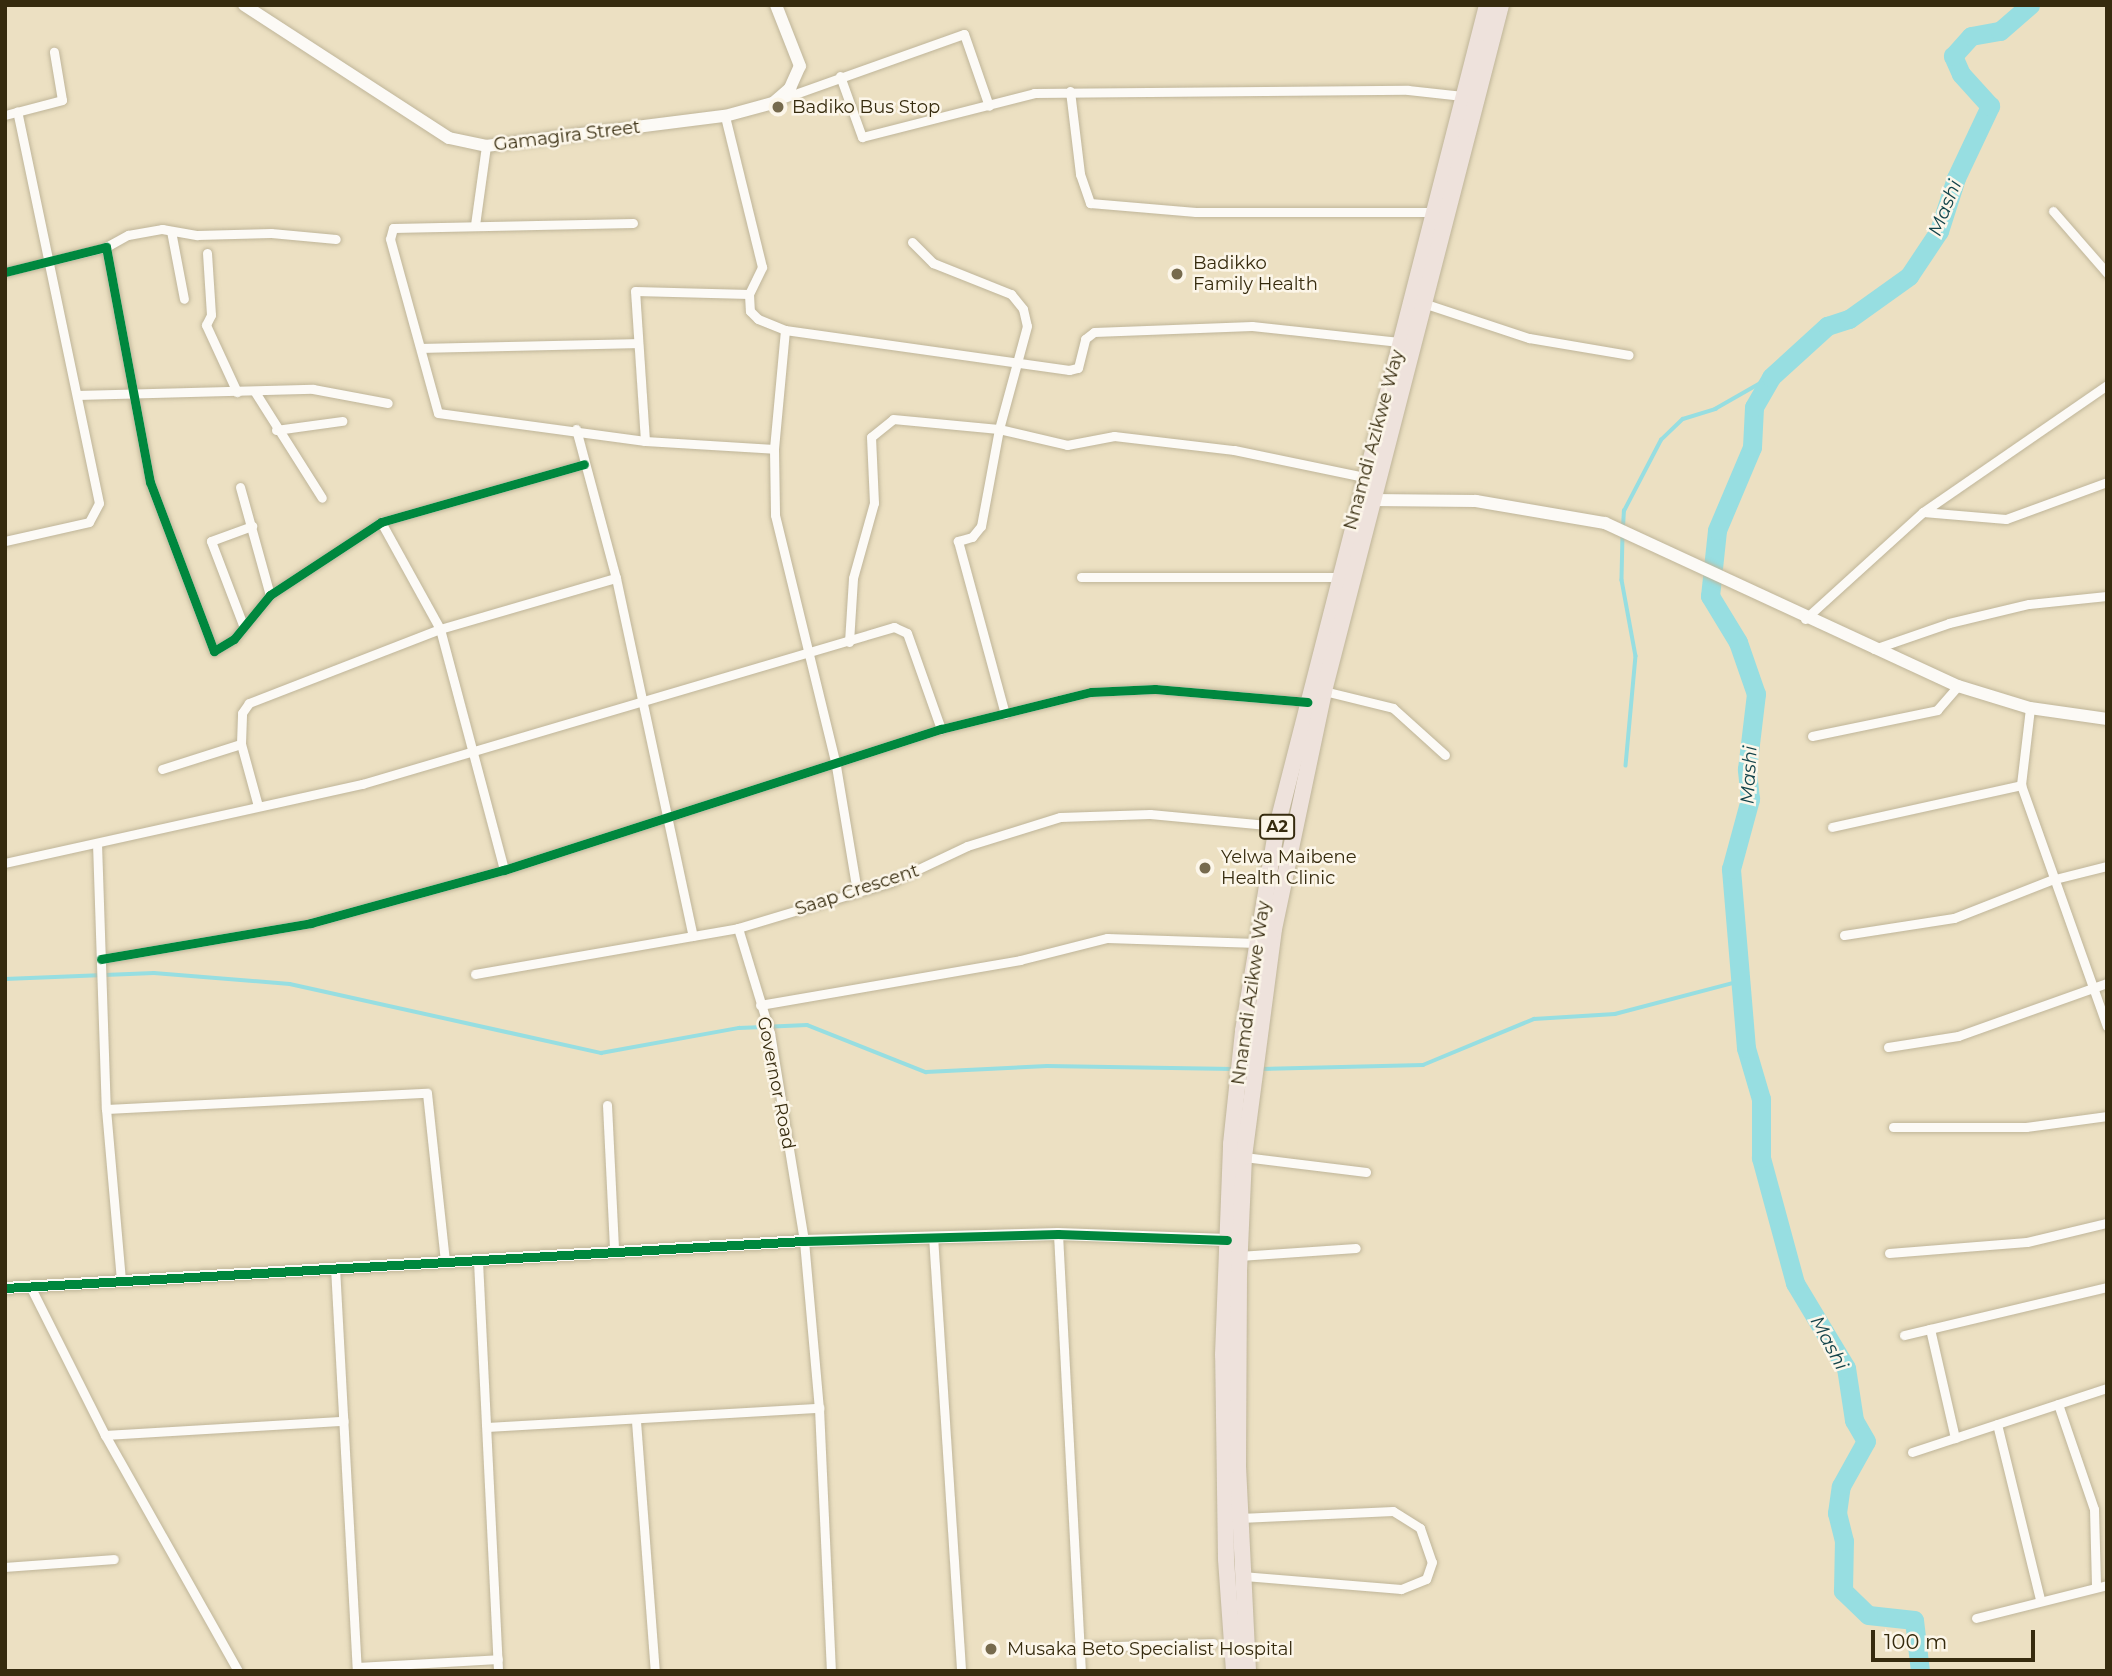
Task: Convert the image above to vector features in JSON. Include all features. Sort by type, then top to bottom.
[{"type":"highway","name":"Nnamdi Azikwe Way","points":[[1234,1671],[1225,1532],[1242,1031],[1277,826],[1338,577],[1487,5]]},
{"type":"highway","name":"Nnamdi Azikwe Way","points":[[1248,1671],[1240,1518],[1235,1245],[1274,929],[1324,691],[1371,500],[1501,5]]},
{"type":"street","name":"Gamagira Street","points":[[244,5],[449,138],[486,146],[725,116],[773,103]]},
{"type":"street","points":[[773,103],[790,88],[800,66],[776,5]]},
{"type":"street","points":[[773,103],[840,76],[964,34],[989,106]]},
{"type":"street","points":[[5,115],[62,100],[54,52]]},
{"type":"street","points":[[840,76],[862,137],[1034,93],[1408,90],[1463,96]]},
{"type":"street","points":[[1070,91],[1080,174],[1090,203],[1196,212],[1433,212]]},
{"type":"street","points":[[5,541],[89,522],[98,513],[50,263],[17,112]]},
{"type":"street","points":[[725,116],[762,267],[749,295],[750,311],[758,319],[785,330],[1074,370],[1094,332],[1252,326],[1399,342]]},
{"type":"street","points":[[475,225],[486,146]]},
{"type":"street","points":[[2053,211],[2107,273]]},
{"type":"street","points":[[633,223],[397,226],[390,232],[423,348],[438,413],[576,429],[645,441],[774,449]]},
{"type":"street","points":[[5,272],[106,247],[128,234],[171,231],[336,239]]},
{"type":"street","points":[[171,231],[184,299]]},
{"type":"street","points":[[912,242],[933,264],[1011,294],[1023,309],[1027,326],[999,429],[981,526],[972,537],[958,541],[1004,715]]},
{"type":"street","points":[[106,247],[150,482],[214,651],[234,639],[270,595],[381,522],[584,464]]},
{"type":"street","points":[[207,253],[211,315],[205,325],[237,392]]},
{"type":"street","points":[[645,441],[635,290],[749,295]]},
{"type":"street","points":[[1423,303],[1529,338],[1629,355]]},
{"type":"street","points":[[785,330],[774,449],[775,515],[836,766],[857,892]]},
{"type":"street","points":[[423,348],[637,343]]},
{"type":"street","points":[[1804,620],[1923,512],[2107,386]]},
{"type":"street","points":[[76,395],[313,389],[388,403]]},
{"type":"street","points":[[255,391],[276,430],[321,498]]},
{"type":"street","points":[[849,642],[853,578],[874,503],[871,437],[893,419],[999,429],[1067,445],[1114,436],[1234,450],[1364,478]]},
{"type":"street","points":[[276,430],[342,421]]},
{"type":"street","points":[[576,429],[616,578],[693,936]]},
{"type":"street","points":[[1923,512],[2006,519],[2107,482]]},
{"type":"street","points":[[240,487],[270,595]]},
{"type":"street","points":[[1371,500],[1476,501],[1605,523],[1699,565],[1804,620],[1958,686],[2031,708],[2107,719]]},
{"type":"street","points":[[381,522],[440,629],[504,870]]},
{"type":"street","points":[[243,625],[211,541],[252,526]]},
{"type":"street","points":[[1081,577],[1338,577]]},
{"type":"street","points":[[258,806],[241,744],[242,713],[249,703],[440,629],[616,578]]},
{"type":"street","points":[[1872,650],[1962,620],[2029,604],[2107,596]]},
{"type":"street","points":[[5,863],[258,806],[474,751],[643,699],[903,628],[941,729]]},
{"type":"street","points":[[1812,736],[1937,710],[1958,686]]},
{"type":"street","points":[[102,962],[299,925],[504,870],[836,766],[941,729],[1091,692],[1155,689],[1307,702]]},
{"type":"street","points":[[1324,691],[1393,708],[1445,755]]},
{"type":"street","points":[[2031,708],[2021,785],[2051,880],[2107,1026]]},
{"type":"street","points":[[162,769],[241,744]]},
{"type":"street","points":[[1832,827],[2021,785]]},
{"type":"street","name":"Saap Crescent","points":[[475,974],[738,928],[857,892],[1010,829],[1059,817],[1150,814],[1277,826]]},
{"type":"street","points":[[97,843],[104,981],[106,1109],[121,1280]]},
{"type":"street","points":[[1844,935],[1954,918],[2051,880],[2107,866]]},
{"type":"street","name":"Governor Road","points":[[738,928],[770,1033],[804,1241],[819,1408],[831,1671]]},
{"type":"street","points":[[760,1005],[1020,960],[1107,938],[1257,943]]},
{"type":"street","points":[[1888,1047],[1958,1036],[2092,985],[2107,983]]},
{"type":"street","points":[[106,1109],[427,1093],[445,1262]]},
{"type":"street","points":[[607,1105],[614,1250]]},
{"type":"street","points":[[1893,1127],[2026,1127],[2107,1116]]},
{"type":"street","points":[[1244,1157],[1366,1172]]},
{"type":"street","points":[[1889,1253],[2028,1242],[2107,1223]]},
{"type":"street","points":[[1058,1234],[1081,1671]]},
{"type":"street","points":[[5,1288],[335,1267],[478,1261],[614,1250],[933,1236],[1058,1234],[1235,1245],[1356,1248]]},
{"type":"street","points":[[933,1236],[961,1671]]},
{"type":"street","points":[[478,1261],[498,1671]]},
{"type":"street","points":[[335,1267],[357,1669],[498,1659]]},
{"type":"street","points":[[30,1286],[105,1435],[238,1671]]},
{"type":"street","points":[[1904,1335],[2107,1287]]},
{"type":"street","points":[[1930,1329],[1955,1438]]},
{"type":"street","points":[[1912,1452],[2107,1388]]},
{"type":"street","points":[[2058,1404],[2094,1509],[2096,1586]]},
{"type":"street","points":[[487,1427],[635,1421],[819,1408]]},
{"type":"street","points":[[105,1435],[344,1421]]},
{"type":"street","points":[[635,1421],[655,1671]]},
{"type":"street","points":[[1997,1424],[2039,1599]]},
{"type":"street","points":[[1240,1518],[1393,1511],[1420,1528],[1432,1562],[1426,1579],[1401,1589],[1242,1576]]},
{"type":"street","points":[[5,1567],[114,1559]]},
{"type":"street","points":[[1976,1618],[2039,1599],[2107,1585]]},
{"type":"street","points":[[1079,1647],[1213,1643]]},
{"type":"waterway","name":"Mashi","points":[[1920,1671],[1914,1620],[1868,1615],[1843,1591],[1844,1541],[1837,1513],[1841,1486],[1866,1441],[1854,1420],[1846,1368],[1795,1283],[1761,1158],[1761,1099],[1746,1048],[1731,869],[1750,799],[1747,769],[1756,694],[1738,642],[1710,596],[1717,530],[1752,447],[1754,407],[1771,377],[1827,326],[1849,319],[1909,276],[1939,231],[1956,178],[1990,106],[1961,74],[1953,56],[1971,36],[2000,31],[2030,5]]},
{"type":"waterway","points":[[1623,528],[1624,511],[1661,440],[1683,419],[1715,409],[1771,377]]},
{"type":"waterway","points":[[1623,535],[1622,580],[1636,656],[1626,766]]},
{"type":"waterway","points":[[5,979],[154,973],[290,984],[601,1053],[739,1028],[807,1025],[926,1072],[1047,1066],[1233,1069]]},
{"type":"waterway","points":[[1262,1069],[1423,1065],[1534,1019],[1615,1014],[1737,982]]},
{"type":"cycle path","points":[[5,272],[106,247],[150,482],[214,651],[234,639],[270,595],[381,522],[584,464]]},
{"type":"cycle path","points":[[101,959],[311,923],[504,870],[941,729],[1091,692],[1155,689],[1307,702]]},
{"type":"cycle path","points":[[5,1288],[804,1241],[1058,1234],[1227,1240]]},
{"type":"place","name":"Badiko Bus Stop","points":[[778,107]]},
{"type":"place","name":"Badikko Family Health","points":[[1177,274]]},
{"type":"place","name":"Yelwa Maibene Health Clinic","points":[[1205,868]]},
{"type":"place","name":"Musaka Beto Specialist Hospital","points":[[991,1649]]}]
